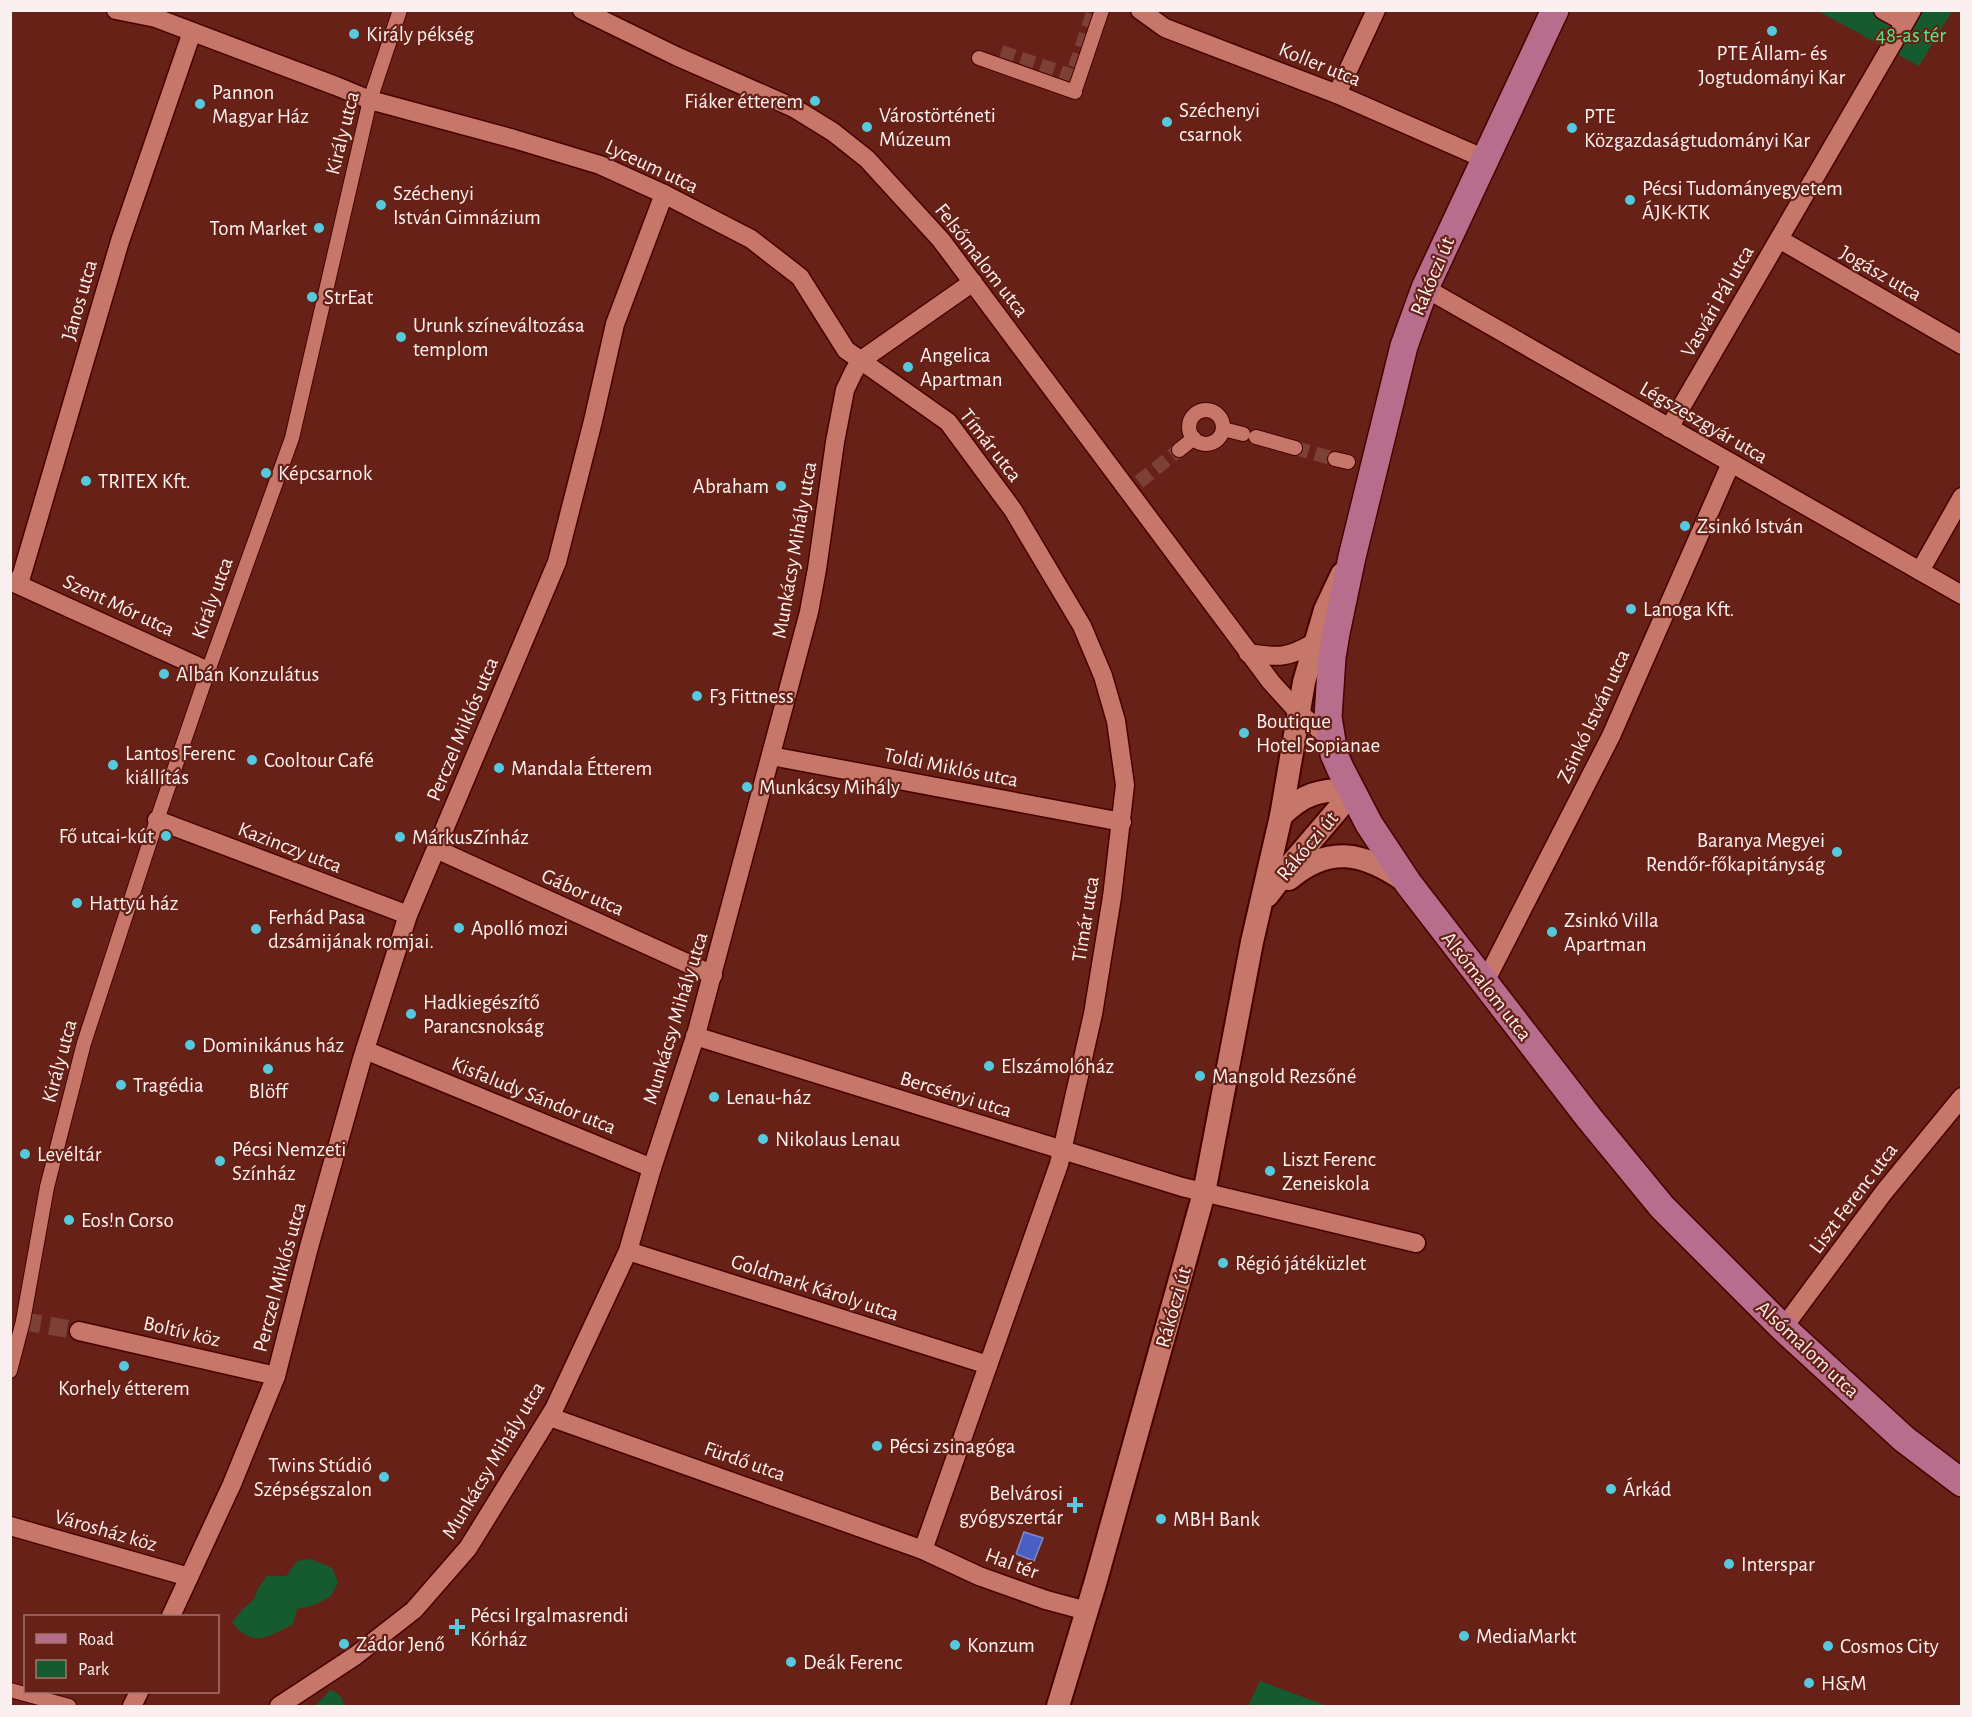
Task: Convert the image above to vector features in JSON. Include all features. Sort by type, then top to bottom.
[{"type":"main road","name":"Rákóczi út","points":[[1350,790],[1340,768],[1332,740],[1329,717],[1332,657],[1352,557],[1404,346],[1425,288],[1555,10]]},
{"type":"main road","name":"Alsómalom utca","points":[[1350,790],[1369,824],[1408,883],[1589,1118],[1662,1207],[1783,1328],[1904,1439],[1962,1484]]},
{"type":"street","name":"Lyceum utca","points":[[117,10],[156,18],[370,100],[600,165],[664,194],[751,239],[800,277],[846,350],[860,361]]},
{"type":"street","name":"Király utca","points":[[10,1371],[24,1321],[47,1187],[84,1043],[208,671],[292,438],[370,100],[400,10]]},
{"type":"street","name":"Felsőmalom utca","points":[[582,10],[676,56],[794,108],[833,132],[867,159],[941,240],[1271,682],[1299,713],[1332,740]]},
{"type":"street","points":[[979,58],[1075,92],[1102,10]]},
{"type":"street","name":"Koller utca","points":[[1140,10],[1165,28],[1337,94],[1485,159]]},
{"type":"street","points":[[1337,94],[1376,10]]},
{"type":"street","points":[[1883,10],[1909,16]]},
{"type":"street","name":"Vasvári Pál utca","points":[[1669,428],[1909,16]]},
{"type":"street","name":"János utca","points":[[15,582],[120,241],[192,32]]},
{"type":"street","points":[[1000,56],[998,60],[1076,87]]},
{"type":"street","name":"Perczel Miklós utca","points":[[172,1615],[232,1484],[276,1376],[364,1050],[408,915],[557,562],[615,324],[664,194]]},
{"type":"street","name":"Jogász utca","points":[[1779,239],[1962,345]]},
{"type":"street","name":"Munkácsy Mihály utca","points":[[279,1707],[355,1656],[414,1610],[468,1548],[550,1417],[628,1251],[713,975],[809,612],[845,390],[860,361],[973,282]]},
{"type":"street","name":"Légszeszgyár utca","points":[[1425,288],[1962,595]]},
{"type":"street","name":"Tímár utca","points":[[860,361],[948,422],[1013,510],[1082,626],[1103,676],[1116,721],[1125,785],[1122,822],[1092,1014],[1063,1151],[924,1550]]},
{"type":"street","points":[[1212,410],[1222,421],[1223,429],[1220,436],[1208,443],[1194,438],[1189,424],[1192,417],[1197,412],[1212,410]]},
{"type":"street","points":[[1223,429],[1295,448]]},
{"type":"street","points":[[1179,450],[1194,438]]},
{"type":"street","name":"Zsinkó István utca","points":[[1485,982],[1611,736],[1731,463]]},
{"type":"street","points":[[1920,571],[1962,497]]},
{"type":"street","name":"Rákóczi út","points":[[1059,1707],[1204,1193],[1252,942],[1281,816],[1304,682],[1325,610],[1337,581],[1352,557]]},
{"type":"street","name":"Szent Mór utca","points":[[15,582],[208,671]]},
{"type":"street","points":[[1248,653],[1274,657],[1286,656],[1300,652],[1315,642]]},
{"type":"street","name":"Toldi Miklós utca","points":[[771,756],[1122,822]]},
{"type":"street","name":"Rákóczi út","points":[[1263,902],[1293,862],[1340,807],[1350,790],[1334,789],[1306,796],[1281,816]]},
{"type":"street","name":"Kazinczy utca","points":[[157,820],[408,915]]},
{"type":"street","name":"Gábor utca","points":[[436,849],[713,975]]},
{"type":"street","points":[[1263,902],[1296,873],[1316,861],[1337,855],[1348,855],[1385,867],[1408,883]]},
{"type":"street","name":"Bercsényi utca","points":[[695,1036],[1204,1193],[1416,1243]]},
{"type":"street","name":"Kisfaludy Sándor utca","points":[[364,1050],[652,1168]]},
{"type":"street","name":"Liszt Ferenc utca","points":[[1783,1328],[1884,1192],[1962,1097]]},
{"type":"street","name":"Goldmark Károly utca","points":[[628,1251],[988,1365]]},
{"type":"street","name":"Boltív köz","points":[[79,1331],[276,1376]]},
{"type":"street","name":"Fürdő utca","points":[[550,1417],[924,1550]]},
{"type":"street","name":"Városház köz","points":[[10,1526],[189,1577]]},
{"type":"street","name":"Hal tér","points":[[924,1550],[979,1576],[1046,1600],[1087,1611]]},
{"type":"street","points":[[10,1690],[69,1707]]},
{"type":"street","points":[[132,1707],[139,1693]]},
{"type":"green space","name":"48-as tér","points":[[1818,11],[1952,11],[1919,66]]},
{"type":"green space","points":[[311,1559],[332,1568],[338,1582],[331,1596],[315,1605],[297,1609],[293,1624],[268,1636],[254,1638],[239,1630],[232,1622],[254,1599],[258,1588],[267,1576],[286,1576],[297,1561]]},
{"type":"green space","points":[[1260,1681],[1327,1706],[1248,1706]]},
{"type":"green space","points":[[330,1690],[340,1696],[344,1706],[315,1706]]},
{"type":"water","points":[[1024,1532],[1043,1538],[1034,1561],[1016,1554]]},
{"type":"tunnel","points":[[1001,52],[1072,76],[1094,10]]},
{"type":"tunnel","points":[[1295,448],[1335,459]]},
{"type":"tunnel","points":[[1139,482],[1179,450]]},
{"type":"tunnel","points":[[23,1321],[79,1331]]},
{"type":"place","name":"PTE Állam- és Jogtudományi Kar","points":[[1772,31]]},
{"type":"place","name":"Király pékség","points":[[354,34]]},
{"type":"place","name":"Fiáker étterem","points":[[815,101]]},
{"type":"place","name":"Pannon Magyar Ház","points":[[200,104]]},
{"type":"place","name":"Széchenyi csarnok","points":[[1167,122]]},
{"type":"place","name":"Várostörténeti Múzeum","points":[[867,127]]},
{"type":"place","name":"PTE Közgazdaságtudományi Kar","points":[[1572,128]]},
{"type":"place","name":"Pécsi Tudományegyetem ÁJK-KTK","points":[[1630,200]]},
{"type":"place","name":"Széchenyi István Gimnázium","points":[[381,205]]},
{"type":"place","name":"Tom Market","points":[[319,228]]},
{"type":"place","name":"StrEat","points":[[312,297]]},
{"type":"place","name":"Urunk színeváltozása templom","points":[[401,337]]},
{"type":"place","name":"Angelica Apartman","points":[[908,367]]},
{"type":"place","name":"Képcsarnok","points":[[266,473]]},
{"type":"place","name":"TRITEX Kft.","points":[[86,481]]},
{"type":"place","name":"Abraham","points":[[781,486]]},
{"type":"place","name":"Zsinkó István","points":[[1685,526]]},
{"type":"place","name":"Lanoga Kft.","points":[[1631,609]]},
{"type":"place","name":"Albán Konzulátus","points":[[164,674]]},
{"type":"place","name":"F3 Fittness","points":[[697,696]]},
{"type":"place","name":"Boutique Hotel Sopianae","points":[[1244,733]]},
{"type":"place","name":"Cooltour Café","points":[[252,760]]},
{"type":"place","name":"Lantos Ferenc kiállítás","points":[[113,765]]},
{"type":"place","name":"Mandala Étterem","points":[[499,768]]},
{"type":"place","name":"Munkácsy Mihály","points":[[747,787]]},
{"type":"place","name":"Fő utcai-kút","points":[[166,836]]},
{"type":"place","name":"MárkusZínház","points":[[400,837]]},
{"type":"place","name":"Baranya Megyei Rendőr-főkapitányság","points":[[1837,852]]},
{"type":"place","name":"Hattyú ház","points":[[77,903]]},
{"type":"place","name":"Apolló mozi","points":[[459,928]]},
{"type":"place","name":"Ferhád Pasa dzsámijának romjai.","points":[[256,929]]},
{"type":"place","name":"Zsinkó Villa Apartman","points":[[1552,932]]},
{"type":"place","name":"Hadkiegészítő Parancsnokság","points":[[411,1014]]},
{"type":"place","name":"Dominikánus ház","points":[[190,1045]]},
{"type":"place","name":"Elszámolóház","points":[[989,1066]]},
{"type":"place","name":"Blöff","points":[[268,1069]]},
{"type":"place","name":"Mangold Rezsőné","points":[[1200,1076]]},
{"type":"place","name":"Tragédia","points":[[121,1085]]},
{"type":"place","name":"Lenau-ház","points":[[714,1097]]},
{"type":"place","name":"Nikolaus Lenau","points":[[763,1139]]},
{"type":"place","name":"Levéltár","points":[[25,1154]]},
{"type":"place","name":"Pécsi Nemzeti Színház","points":[[220,1161]]},
{"type":"place","name":"Liszt Ferenc Zeneiskola","points":[[1270,1171]]},
{"type":"place","name":"Eos!n Corso","points":[[69,1220]]},
{"type":"place","name":"Régió játéküzlet","points":[[1223,1263]]},
{"type":"place","name":"Korhely étterem","points":[[124,1366]]},
{"type":"place","name":"Pécsi zsinagóga","points":[[877,1446]]},
{"type":"place","name":"Twins Stúdió Szépségszalon","points":[[384,1477]]},
{"type":"place","name":"Árkád","points":[[1611,1489]]},
{"type":"place","name":"Belvárosi gyógyszertár","points":[[1075,1505]]},
{"type":"place","name":"MBH Bank","points":[[1161,1519]]},
{"type":"place","name":"Interspar","points":[[1729,1564]]},
{"type":"place","name":"Pécsi Irgalmasrendi Kórház","points":[[457,1627]]},
{"type":"place","name":"MediaMarkt","points":[[1464,1636]]},
{"type":"place","name":"Zádor Jenő","points":[[344,1644]]},
{"type":"place","name":"Konzum","points":[[955,1645]]},
{"type":"place","name":"Cosmos City","points":[[1828,1646]]},
{"type":"place","name":"Deák Ferenc","points":[[791,1662]]},
{"type":"place","name":"H&M","points":[[1809,1683]]}]
